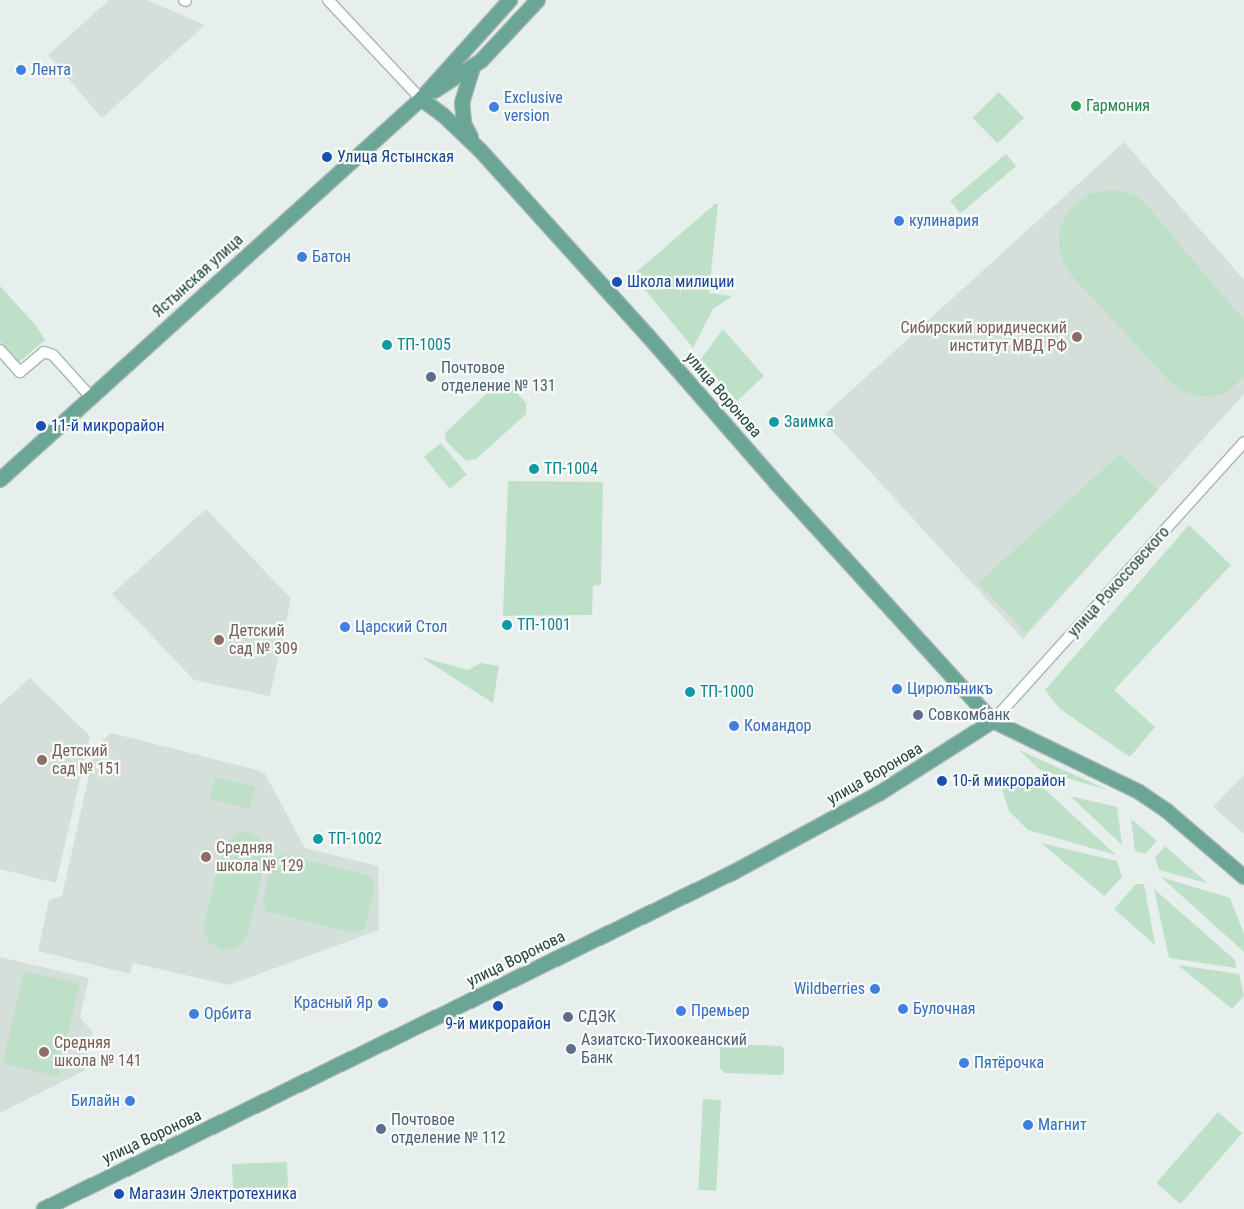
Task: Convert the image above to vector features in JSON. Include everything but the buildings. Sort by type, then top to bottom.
[{"type":"main road","name":"Ястынская улица","points":[[0,480],[90,396],[421,99],[510,0]]},
{"type":"main road","name":"Ястынская улица","points":[[421,99],[473,68],[538,0]]},
{"type":"main road","points":[[473,68],[462,103],[462,113],[467,130],[480,150]]},
{"type":"main road","name":"улица Воронова","points":[[421,99],[443,115],[480,150],[648,336],[777,484],[993,722],[1139,792],[1167,811],[1244,878]]},
{"type":"main road","name":"улица Воронова","points":[[44,1209],[734,872],[880,793],[993,722]]},
{"type":"street","points":[[328,0],[421,99]]},
{"type":"street","points":[[0,350],[20,372],[44,352],[53,354],[90,396]]},
{"type":"street","name":"улица Рокоссовского","points":[[993,722],[1244,442]]},
{"type":"shaded area","points":[[109,0],[147,0],[205,25],[102,118],[48,55]]},
{"type":"shaded area","name":"Сибирский юридический институт МВД РФ","points":[[1124,142],[1244,280],[1244,394],[1023,639],[821,418]]},
{"type":"shaded area","name":"Детский сад № 309","points":[[206,509],[291,599],[270,696],[194,680],[112,594]]},
{"type":"shaded area","name":"Детский сад № 151","points":[[30,678],[90,736],[56,883],[0,869],[0,705]]},
{"type":"shaded area","name":"Средняя школа № 129","points":[[111,733],[257,770],[265,774],[305,848],[378,866],[379,930],[229,985],[133,963],[130,974],[38,951],[49,900],[62,896],[95,748]]},
{"type":"shaded area","points":[[1244,775],[1244,834],[1213,807]]},
{"type":"shaded area","name":"Средняя школа № 141","points":[[0,957],[89,978],[80,1017],[93,1033],[84,1071],[0,1113]]},
{"type":"green space","points":[[999,92],[1024,118],[997,144],[972,118]]},
{"type":"green space","points":[[1006,154],[1016,166],[960,213],[950,201]]},
{"type":"green space","points":[[1105,190],[1121,191],[1136,196],[1148,207],[1244,320],[1244,377],[1226,393],[1211,397],[1196,396],[1182,391],[1170,382],[1071,275],[1063,262],[1059,246],[1060,230],[1066,215],[1076,203],[1089,194]]},
{"type":"green space","points":[[715,204],[718,204],[709,293],[732,296],[713,309],[693,348],[633,275]]},
{"type":"green space","points":[[0,286],[37,327],[45,340],[19,362],[0,342]]},
{"type":"green space","points":[[723,329],[764,376],[737,401],[701,359]]},
{"type":"green space","points":[[499,382],[508,383],[526,403],[526,414],[476,459],[466,461],[446,441],[445,433]]},
{"type":"green space","points":[[441,443],[467,475],[450,489],[424,457]]},
{"type":"green space","points":[[1120,454],[1158,490],[1026,633],[978,583]]},
{"type":"green space","points":[[508,481],[603,482],[601,585],[593,586],[592,615],[503,616]]},
{"type":"green space","points":[[1189,525],[1231,565],[1114,690],[1155,727],[1130,757],[1060,709],[1045,690]]},
{"type":"green space","points":[[421,657],[468,670],[481,663],[499,666],[493,703]]},
{"type":"green space","points":[[1019,750],[1108,790],[1040,770]]},
{"type":"green space","points":[[997,773],[1038,783],[1116,855],[1028,830],[1009,811]]},
{"type":"green space","points":[[215,777],[255,786],[250,809],[210,799]]},
{"type":"green space","points":[[1070,796],[1117,807],[1122,845]]},
{"type":"green space","points":[[1131,819],[1157,841],[1145,854],[1135,851]]},
{"type":"green space","points":[[248,832],[262,839],[267,849],[267,859],[246,938],[236,948],[221,950],[208,941],[204,932],[204,922],[225,843],[237,833]]},
{"type":"green space","points":[[1041,843],[1117,861],[1122,877],[1104,896]]},
{"type":"green space","points":[[1165,846],[1207,883],[1159,870],[1155,858]]},
{"type":"green space","points":[[281,854],[371,876],[375,887],[364,929],[353,933],[266,911],[263,900],[272,861]]},
{"type":"green space","points":[[1161,877],[1230,898],[1244,934],[1244,952]]},
{"type":"green space","points":[[1136,884],[1144,884],[1155,945],[1114,909]]},
{"type":"green space","points":[[1154,889],[1235,960],[1236,968],[1169,958]]},
{"type":"green space","points":[[1178,965],[1239,974],[1244,996],[1232,1009]]},
{"type":"green space","points":[[24,971],[80,984],[58,1076],[3,1064]]},
{"type":"green space","points":[[723,1044],[781,1046],[784,1049],[784,1073],[781,1075],[724,1073],[720,1068],[720,1047]]},
{"type":"green space","points":[[703,1099],[721,1100],[716,1191],[698,1190]]},
{"type":"green space","points":[[1218,1112],[1242,1133],[1180,1204],[1156,1183]]},
{"type":"green space","points":[[287,1162],[288,1193],[233,1195],[232,1164]]},
{"type":"place","name":"Лента","points":[[21,70]]},
{"type":"place","name":"Гармония","points":[[1076,106]]},
{"type":"place","name":"Exclusive version","points":[[494,107]]},
{"type":"place","name":"Улица Ястынская","points":[[327,157]]},
{"type":"place","name":"кулинария","points":[[899,221]]},
{"type":"place","name":"Батон","points":[[302,257]]},
{"type":"place","name":"Школа милиции","points":[[617,282]]},
{"type":"place","name":"Сибирский юридический институт МВД РФ","points":[[1077,337]]},
{"type":"place","name":"ТП-1005","points":[[387,345]]},
{"type":"place","name":"Почтовое отделение № 131","points":[[431,377]]},
{"type":"place","name":"Заимка","points":[[774,422]]},
{"type":"place","name":"11-й микрорайон","points":[[41,426]]},
{"type":"place","name":"ТП-1004","points":[[534,469]]},
{"type":"place","name":"ТП-1001","points":[[507,625]]},
{"type":"place","name":"Царский Стол","points":[[345,627]]},
{"type":"place","name":"Детский сад № 309","points":[[219,640]]},
{"type":"place","name":"Цирюльникъ","points":[[897,689]]},
{"type":"place","name":"ТП-1000","points":[[690,692]]},
{"type":"place","name":"Совкомбанк","points":[[918,715]]},
{"type":"place","name":"Командор","points":[[734,726]]},
{"type":"place","name":"Детский сад № 151","points":[[42,760]]},
{"type":"place","name":"10-й микрорайон","points":[[942,781]]},
{"type":"place","name":"ТП-1002","points":[[318,839]]},
{"type":"place","name":"Средняя школа № 129","points":[[206,857]]},
{"type":"place","name":"Wildberries","points":[[875,989]]},
{"type":"place","name":"Красный Яр","points":[[383,1003]]},
{"type":"place","name":"9-й микрорайон","points":[[498,1006]]},
{"type":"place","name":"Булочная","points":[[903,1009]]},
{"type":"place","name":"Премьер","points":[[681,1011]]},
{"type":"place","name":"Орбита","points":[[194,1014]]},
{"type":"place","name":"СДЭК","points":[[568,1017]]},
{"type":"place","name":"Азиатско-Тихоокеанский Банк","points":[[571,1049]]},
{"type":"place","name":"Средняя школа № 141","points":[[44,1052]]},
{"type":"place","name":"Пятёрочка","points":[[964,1063]]},
{"type":"place","name":"Билайн","points":[[130,1101]]},
{"type":"place","name":"Магнит","points":[[1028,1125]]},
{"type":"place","name":"Почтовое отделение № 112","points":[[381,1129]]},
{"type":"place","name":"Магазин Электротехника","points":[[119,1194]]}]
